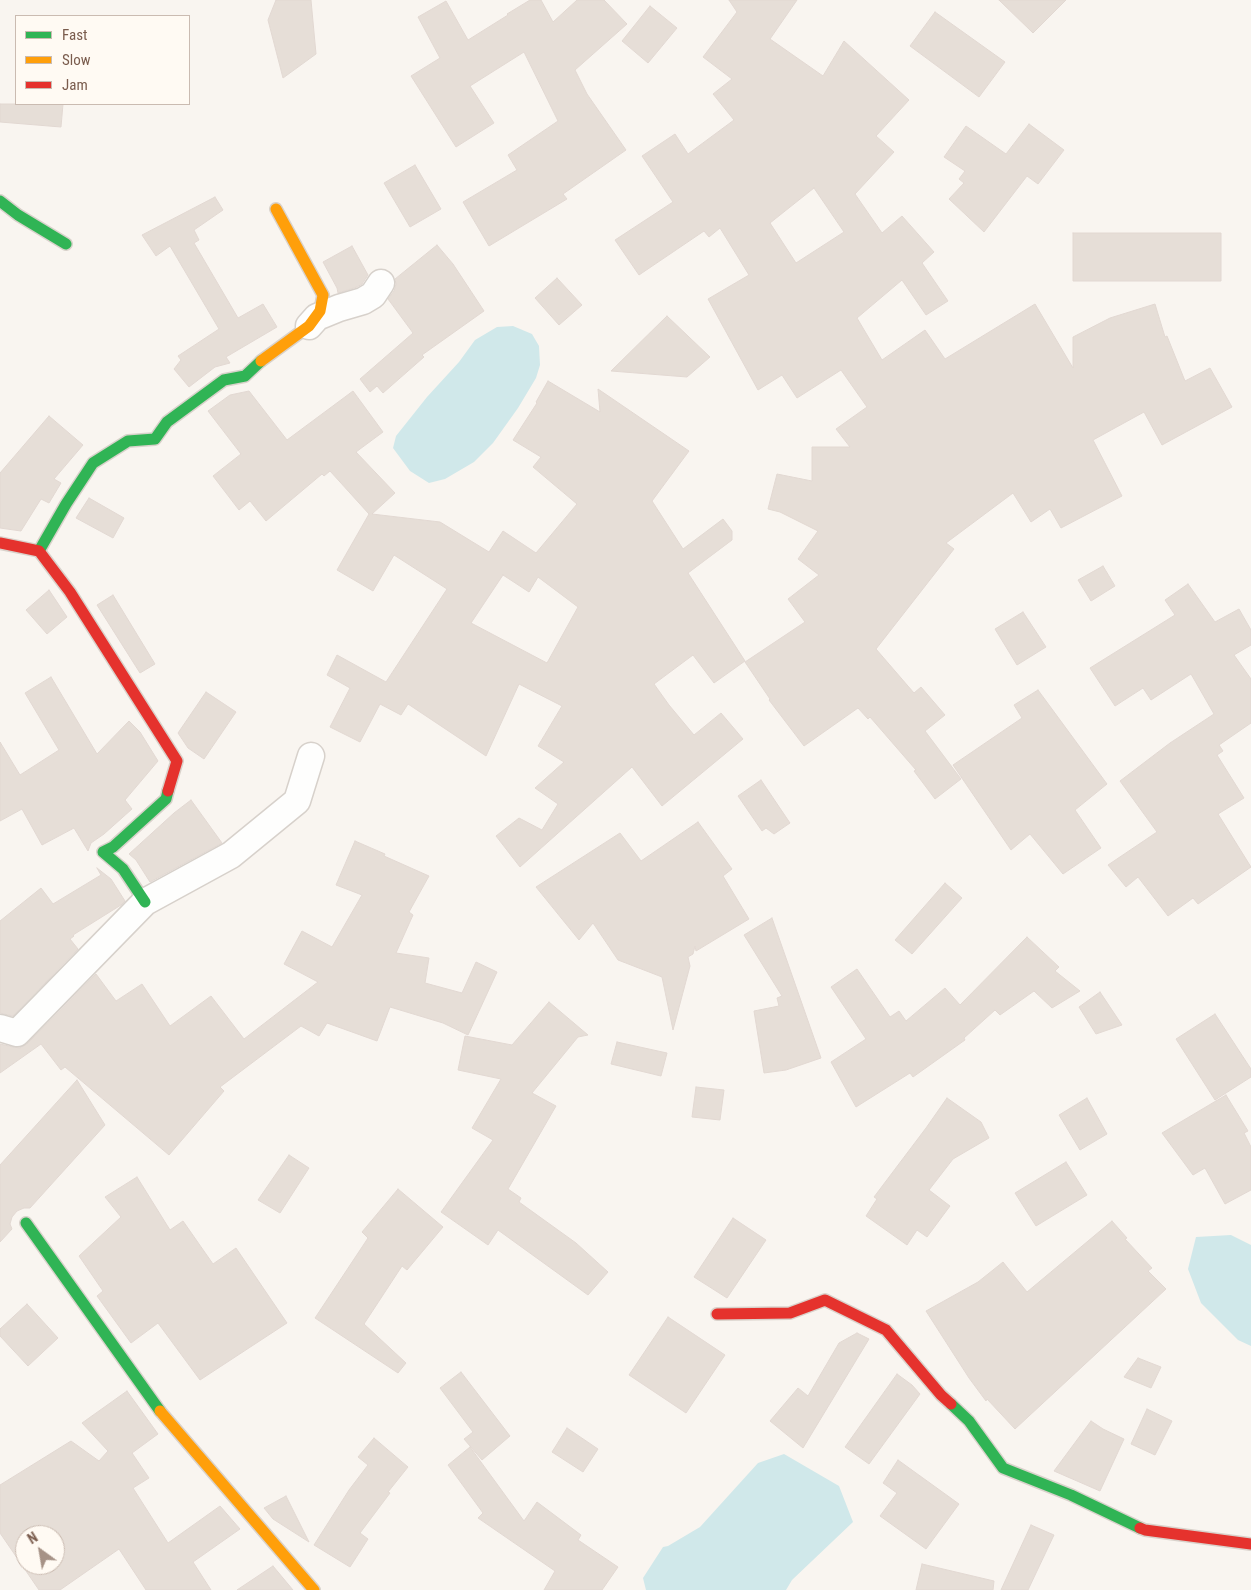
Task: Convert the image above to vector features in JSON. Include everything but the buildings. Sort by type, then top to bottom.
[{"type":"street","points":[[0,201],[18,215],[66,244]]},
{"type":"street","points":[[276,209],[323,295],[320,311],[309,326]]},
{"type":"street","points":[[40,551],[66,504],[93,463],[128,441],[155,439],[167,422],[224,380],[245,376],[267,356],[309,326],[317,317],[373,296],[381,283]]},
{"type":"street","points":[[0,543],[40,551],[70,592],[177,761],[166,799],[113,847],[104,852],[123,869],[145,902]]},
{"type":"street","points":[[0,1028],[17,1033],[145,902],[231,855],[298,801],[312,756]]},
{"type":"street","points":[[26,1223],[166,1419],[314,1590]]},
{"type":"street","points":[[717,1314],[790,1313],[825,1300],[886,1330],[941,1395],[969,1421],[1003,1468],[1071,1495],[1145,1530],[1251,1544]]},
{"type":"water","points":[[513,326],[532,334],[539,346],[540,365],[536,378],[518,408],[493,443],[474,462],[445,479],[429,483],[410,471],[393,448],[396,436],[427,397],[459,362],[475,340],[497,327]]},
{"type":"water","points":[[1231,1235],[1251,1245],[1251,1346],[1238,1340],[1201,1303],[1188,1269],[1196,1237]]},
{"type":"water","points":[[784,1454],[839,1486],[853,1522],[792,1580],[786,1590],[646,1590],[643,1578],[663,1547],[700,1527],[758,1463]]},
{"type":"traffic: fast","points":[[0,201],[18,215],[66,244]]},
{"type":"traffic: fast","points":[[39,551],[66,504],[93,463],[128,441],[155,439],[167,422],[224,380],[245,376],[261,361]]},
{"type":"traffic: fast","points":[[145,902],[123,869],[103,852],[113,847],[166,799],[168,791]]},
{"type":"traffic: fast","points":[[26,1223],[160,1411]]},
{"type":"traffic: fast","points":[[951,1404],[969,1421],[1003,1468],[1071,1495],[1140,1528]]},
{"type":"traffic: slow","points":[[261,361],[309,326],[320,311],[323,295],[276,209]]},
{"type":"traffic: slow","points":[[160,1411],[314,1590]]},
{"type":"traffic: jam","points":[[0,543],[39,551],[70,592],[177,761],[168,791]]},
{"type":"traffic: jam","points":[[717,1314],[790,1313],[825,1300],[886,1330],[941,1395],[951,1404]]},
{"type":"traffic: jam","points":[[1140,1528],[1251,1544]]}]
